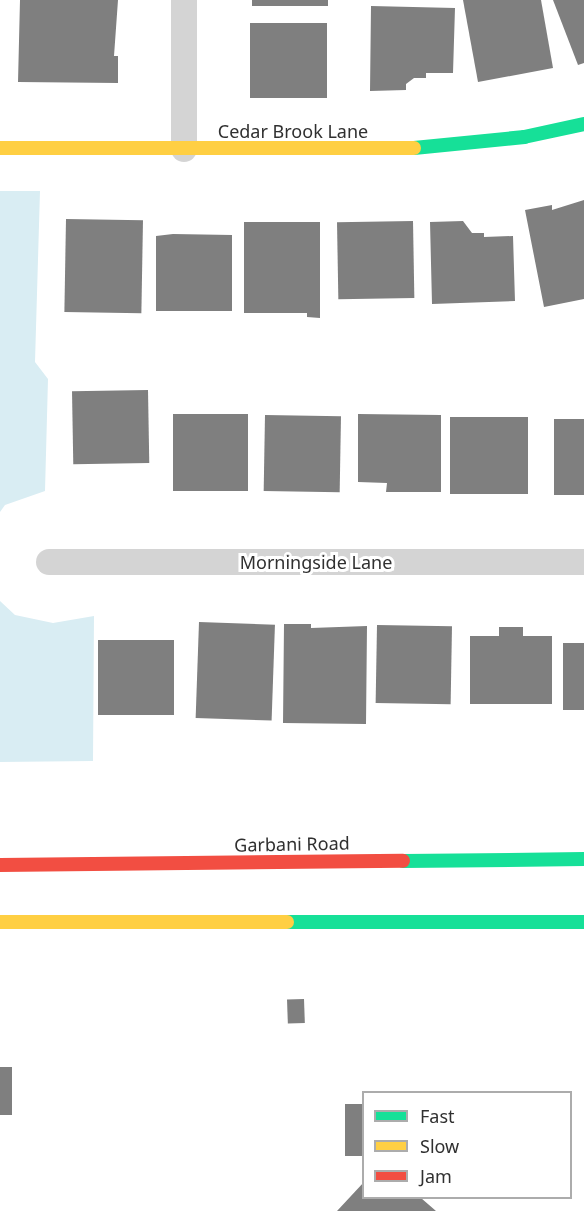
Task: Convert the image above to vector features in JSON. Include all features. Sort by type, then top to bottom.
[{"type":"main road","name":"Cedar Brook Lane","points":[[0,148],[408,149],[524,137],[584,124]]},
{"type":"main road","name":"Garbani Road","points":[[0,865],[584,859]]},
{"type":"main road","points":[[0,922],[584,922]]},
{"type":"street","points":[[184,0],[184,149]]},
{"type":"street","name":"Morningside Lane","points":[[49,562],[584,562]]},
{"type":"shaded area","points":[[0,191],[40,191],[35,362],[48,379],[45,491],[5,505],[0,512]]},
{"type":"shaded area","points":[[0,601],[15,615],[53,623],[94,616],[93,761],[0,762]]},
{"type":"building","points":[[20,0],[118,0],[114,56],[118,56],[118,83],[18,82]]},
{"type":"building","points":[[252,0],[328,0],[328,6],[252,6]]},
{"type":"building","points":[[463,0],[541,0],[553,68],[478,82]]},
{"type":"building","points":[[553,0],[584,0],[584,63],[578,65]]},
{"type":"building","points":[[371,6],[455,8],[453,73],[426,73],[426,78],[414,78],[406,84],[406,90],[370,91]]},
{"type":"building","points":[[250,23],[327,23],[327,98],[250,98]]},
{"type":"building","points":[[584,200],[584,299],[544,307],[525,210],[552,205],[552,210]]},
{"type":"building","points":[[66,219],[143,220],[141,313],[64,312]]},
{"type":"building","points":[[413,221],[414,298],[338,299],[337,222]]},
{"type":"building","points":[[463,221],[472,233],[484,233],[484,237],[513,236],[515,301],[432,304],[430,222]]},
{"type":"building","points":[[244,222],[320,222],[320,318],[307,317],[307,313],[244,313]]},
{"type":"building","points":[[232,235],[232,311],[156,311],[156,236]]},
{"type":"building","points":[[148,390],[149,463],[73,464],[72,391]]},
{"type":"building","points":[[173,414],[248,414],[248,491],[173,491]]},
{"type":"building","points":[[358,414],[441,415],[441,492],[386,492],[387,483],[358,482]]},
{"type":"building","points":[[265,415],[341,416],[340,492],[264,491]]},
{"type":"building","points":[[450,417],[528,417],[528,494],[450,494]]},
{"type":"building","points":[[554,419],[584,419],[584,495],[554,495]]},
{"type":"building","points":[[199,622],[275,625],[272,721],[196,718]]},
{"type":"building","points":[[284,624],[311,624],[311,628],[367,626],[366,724],[283,723]]},
{"type":"building","points":[[377,625],[452,626],[451,704],[376,703]]},
{"type":"building","points":[[499,627],[523,627],[523,636],[552,636],[552,704],[470,704],[470,636],[499,636]]},
{"type":"building","points":[[98,640],[174,640],[174,715],[98,715]]},
{"type":"building","points":[[563,643],[584,643],[584,710],[563,710]]},
{"type":"building","points":[[304,999],[305,1023],[288,1024],[287,1000]]},
{"type":"building","points":[[0,1067],[12,1067],[12,1115],[0,1115]]},
{"type":"building","points":[[345,1104],[362,1104],[362,1156],[345,1156]]},
{"type":"building","points":[[362,1184],[362,1199],[422,1199],[436,1211],[337,1211]]},
{"type":"traffic: fast","points":[[414,148],[524,137],[584,124]]},
{"type":"traffic: fast","points":[[403,861],[584,859]]},
{"type":"traffic: fast","points":[[287,922],[584,922]]},
{"type":"traffic: slow","points":[[0,148],[414,148]]},
{"type":"traffic: slow","points":[[0,922],[287,922]]},
{"type":"traffic: jam","points":[[0,865],[403,861]]}]
